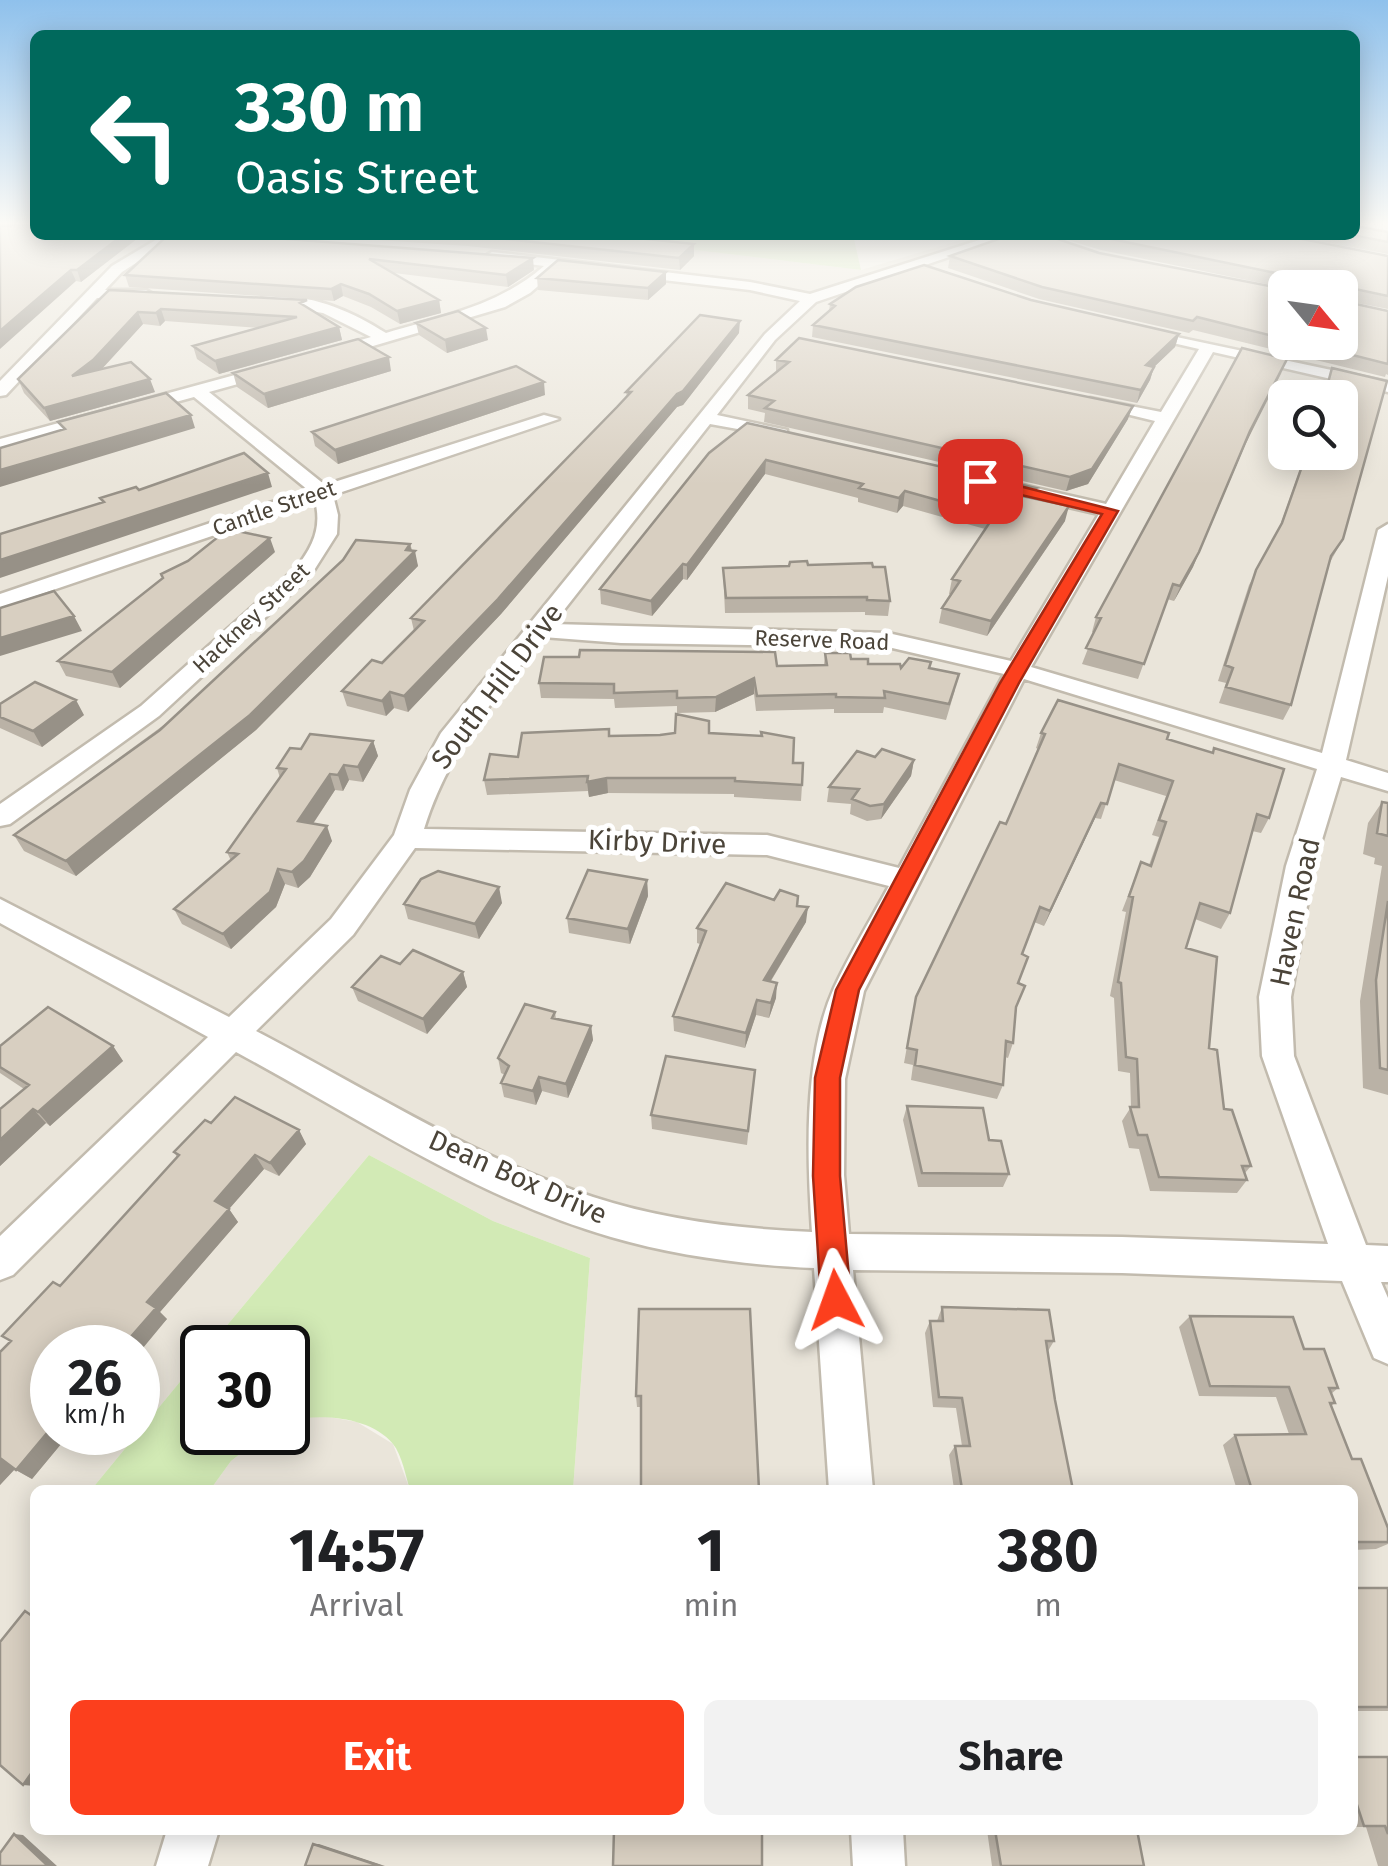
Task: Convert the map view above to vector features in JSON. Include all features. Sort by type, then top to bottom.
[{"type":"street","points":[[0,391],[11,375],[77,311]]},
{"type":"street","points":[[339,311],[384,338]]},
{"type":"street","points":[[309,359],[476,311]]},
{"type":"street","name":"South Hill Drive","points":[[0,1262],[342,927],[407,838],[440,754],[708,418],[801,311]]},
{"type":"street","points":[[1131,329],[1388,387]]},
{"type":"street","points":[[851,1485],[826,1176],[828,1078],[848,990],[903,879],[1019,670],[1208,347]]},
{"type":"street","points":[[3,441],[290,364]]},
{"type":"street","points":[[196,390],[322,492]]},
{"type":"street","points":[[1070,399],[1165,418]]},
{"type":"street","points":[[708,418],[801,439]]},
{"type":"street","name":"Cantle Street","points":[[0,601],[550,419]]},
{"type":"street","points":[[975,480],[1110,511]]},
{"type":"street","name":"Hackney Street","points":[[0,817],[150,711],[304,572],[330,530],[330,509],[322,492]]},
{"type":"street","name":"Haven Road","points":[[1388,530],[1332,765],[1300,866],[1275,998],[1278,1056],[1371,1264],[1388,1344]]},
{"type":"street","name":"Reserve Road","points":[[536,630],[621,636],[888,640],[1019,670],[1388,782]]},
{"type":"street","name":"Kirby Drive","points":[[407,838],[767,845],[903,879]]},
{"type":"street","name":"Dean Box Drive","points":[[0,910],[481,1168],[626,1224],[714,1242],[833,1253],[1087,1254],[1371,1264]]},
{"type":"street","points":[[182,1866],[191,1835]]},
{"type":"street","points":[[877,1835],[880,1866]]},
{"type":"shaded area","points":[[0,311],[1268,311],[1268,360],[1358,360],[1358,311],[1388,311],[1388,1866],[0,1866]]},
{"type":"shaded area","points":[[313,1414],[357,1422],[393,1444],[408,1485],[214,1485],[239,1455],[310,1455]]},
{"type":"green space","points":[[369,1155],[493,1221],[590,1258],[573,1485],[408,1485],[393,1444],[372,1427],[344,1419],[310,1418],[310,1325],[227,1325]]},
{"type":"green space","points":[[180,1382],[180,1455],[239,1455],[214,1485],[95,1485],[120,1455],[160,1455],[160,1406]]},
{"type":"building","points":[[0,311],[23,311],[0,331]]},
{"type":"building","points":[[87,311],[158,311],[138,312],[93,360],[72,376],[131,362],[150,379],[44,408],[18,379]]},
{"type":"building","points":[[196,311],[313,311],[339,327],[215,361],[193,346],[297,317]]},
{"type":"building","points":[[458,311],[486,328],[445,340],[416,323]]},
{"type":"building","points":[[829,311],[1079,311],[1179,334],[1146,365],[1154,367],[1141,390],[813,325]]},
{"type":"building","points":[[1149,311],[1268,311],[1268,335],[1197,317],[1193,321]]},
{"type":"building","points":[[1358,311],[1388,311],[1388,364],[1358,356]]},
{"type":"building","points":[[700,315],[740,321],[498,599],[404,696],[390,692],[382,701],[342,691],[372,660],[382,663],[424,621],[411,618],[617,407],[631,392],[626,392]]},
{"type":"building","points":[[799,338],[1133,406],[1092,469],[1070,477],[765,408],[774,401],[748,395],[789,362],[776,360]]},
{"type":"building","points":[[358,339],[389,357],[264,394],[233,373]]},
{"type":"building","points":[[1242,348],[1268,354],[1268,360],[1286,360],[1276,380],[1268,380],[1268,396],[1199,552],[1180,586],[1173,584],[1144,664],[1086,648],[1101,618],[1096,617]]},
{"type":"building","points":[[516,366],[544,382],[335,450],[312,432]]},
{"type":"building","points":[[1332,368],[1387,381],[1343,539],[1331,556],[1291,705],[1226,687],[1233,668],[1225,665],[1256,570],[1282,523],[1301,470],[1358,470],[1358,380],[1329,380]]},
{"type":"building","points":[[166,393],[191,415],[0,470],[0,448],[65,429],[58,422]]},
{"type":"building","points":[[747,423],[1036,488],[1017,495],[1069,506],[991,621],[942,608],[960,581],[952,579],[994,516],[905,491],[899,498],[859,488],[863,484],[766,460],[687,565],[683,564],[651,601],[600,589],[709,453]]},
{"type":"building","points":[[244,453],[268,473],[0,560],[0,534]]},
{"type":"building","points":[[228,529],[270,538],[112,672],[58,661],[163,578],[161,574],[188,561]]},
{"type":"building","points":[[356,540],[410,544],[406,550],[415,551],[250,715],[66,861],[14,835],[160,730],[343,560]]},
{"type":"building","points":[[807,561],[808,565],[872,563],[873,567],[885,567],[890,601],[867,597],[726,598],[723,568],[789,566],[790,562]]},
{"type":"building","points":[[54,591],[74,616],[0,638],[0,608]]},
{"type":"building","points":[[580,650],[775,652],[777,666],[827,665],[825,653],[850,653],[851,659],[868,659],[868,664],[900,664],[901,668],[909,658],[931,662],[929,668],[959,674],[949,704],[884,691],[885,698],[836,694],[757,696],[754,678],[716,697],[677,698],[677,691],[614,693],[614,684],[539,683],[544,657],[579,657]]},
{"type":"building","points":[[35,682],[76,700],[33,731],[0,717],[0,704]]},
{"type":"building","points":[[1058,700],[1169,733],[1167,739],[1284,769],[1269,818],[1257,814],[1230,913],[1200,903],[1186,948],[1217,957],[1209,1048],[1217,1050],[1224,1109],[1232,1110],[1251,1166],[1242,1166],[1247,1180],[1159,1177],[1147,1135],[1138,1135],[1130,1107],[1139,1107],[1137,1059],[1126,1057],[1118,982],[1133,897],[1129,896],[1141,862],[1151,866],[1166,822],[1159,820],[1173,781],[1119,764],[1107,804],[1101,803],[1050,911],[1040,907],[1022,954],[1028,957],[1018,983],[1025,986],[1016,1007],[1013,1043],[1006,1041],[1003,1085],[915,1065],[917,1050],[907,1048],[916,997],[1000,822],[1006,824]]},
{"type":"building","points":[[676,714],[709,721],[709,733],[762,736],[761,732],[794,738],[793,763],[803,763],[802,785],[735,778],[607,778],[587,782],[588,776],[484,780],[490,754],[518,757],[522,733],[609,729],[609,736],[660,735],[675,733]]},
{"type":"building","points":[[310,734],[373,741],[358,767],[344,765],[338,775],[330,774],[298,821],[327,826],[304,861],[292,872],[278,869],[270,892],[223,934],[174,909],[238,854],[227,852],[286,769],[277,768],[290,748],[301,749]]},
{"type":"building","points":[[882,749],[914,760],[884,804],[870,806],[852,799],[859,789],[829,787],[857,751],[875,757]]},
{"type":"building","points":[[1382,802],[1388,803],[1388,836],[1377,833]]},
{"type":"building","points":[[588,870],[647,880],[628,929],[567,918]]},
{"type":"building","points":[[438,871],[499,887],[475,924],[404,904],[421,879]]},
{"type":"building","points":[[726,883],[774,900],[780,890],[798,896],[797,906],[808,907],[764,980],[777,983],[771,1003],[757,1000],[746,1033],[673,1016],[706,931],[697,928]]},
{"type":"building","points":[[1388,901],[1388,1070],[1380,1068],[1376,980]]},
{"type":"building","points":[[413,950],[463,972],[423,1019],[352,987],[381,956],[400,964]]},
{"type":"building","points":[[525,1004],[555,1012],[552,1018],[591,1026],[566,1084],[539,1077],[533,1091],[501,1083],[509,1066],[498,1058]]},
{"type":"building","points":[[48,1007],[113,1046],[0,1140],[0,1109],[29,1085],[0,1067],[0,1046]]},
{"type":"building","points":[[666,1056],[755,1070],[748,1131],[651,1115]]},
{"type":"building","points":[[235,1097],[299,1130],[270,1163],[255,1155],[215,1201],[229,1209],[147,1302],[156,1308],[141,1325],[30,1325],[30,1453],[16,1470],[0,1458],[0,1352],[11,1341],[2,1336],[53,1282],[60,1286],[179,1155],[174,1152],[205,1120],[211,1123]]},
{"type":"building","points":[[907,1106],[983,1108],[989,1140],[1001,1141],[1009,1174],[922,1173]]},
{"type":"building","points":[[942,1307],[1049,1310],[1054,1341],[1046,1341],[1072,1485],[961,1485],[955,1446],[970,1446],[962,1398],[939,1397],[930,1321],[943,1321]]},
{"type":"building","points":[[639,1309],[750,1309],[759,1485],[641,1485],[641,1396],[636,1396]]},
{"type":"building","points":[[1190,1316],[1293,1317],[1304,1349],[1324,1349],[1338,1388],[1329,1388],[1335,1403],[1330,1403],[1352,1459],[1361,1459],[1388,1528],[1388,1542],[1358,1542],[1358,1485],[1250,1485],[1235,1435],[1306,1434],[1289,1387],[1210,1386]]},
{"type":"building","points":[[1358,1588],[1388,1588],[1388,1707],[1358,1707]]},
{"type":"building","points":[[25,1611],[30,1614],[30,1775],[23,1785],[0,1765],[0,1642]]},
{"type":"building","points":[[1358,1757],[1388,1757],[1388,1834],[1385,1826],[1364,1826],[1358,1808]]},
{"type":"building","points":[[14,1834],[48,1866],[0,1866],[0,1853]]},
{"type":"building","points":[[614,1835],[762,1835],[762,1866],[613,1866]]},
{"type":"building","points":[[996,1835],[1138,1835],[1144,1866],[1001,1866]]},
{"type":"building","points":[[313,1844],[380,1866],[305,1866]]},
{"type":"route","points":[[836,1300],[826,1176],[828,1078],[848,990],[903,879],[1010,683],[1110,511],[980,481]]}]
